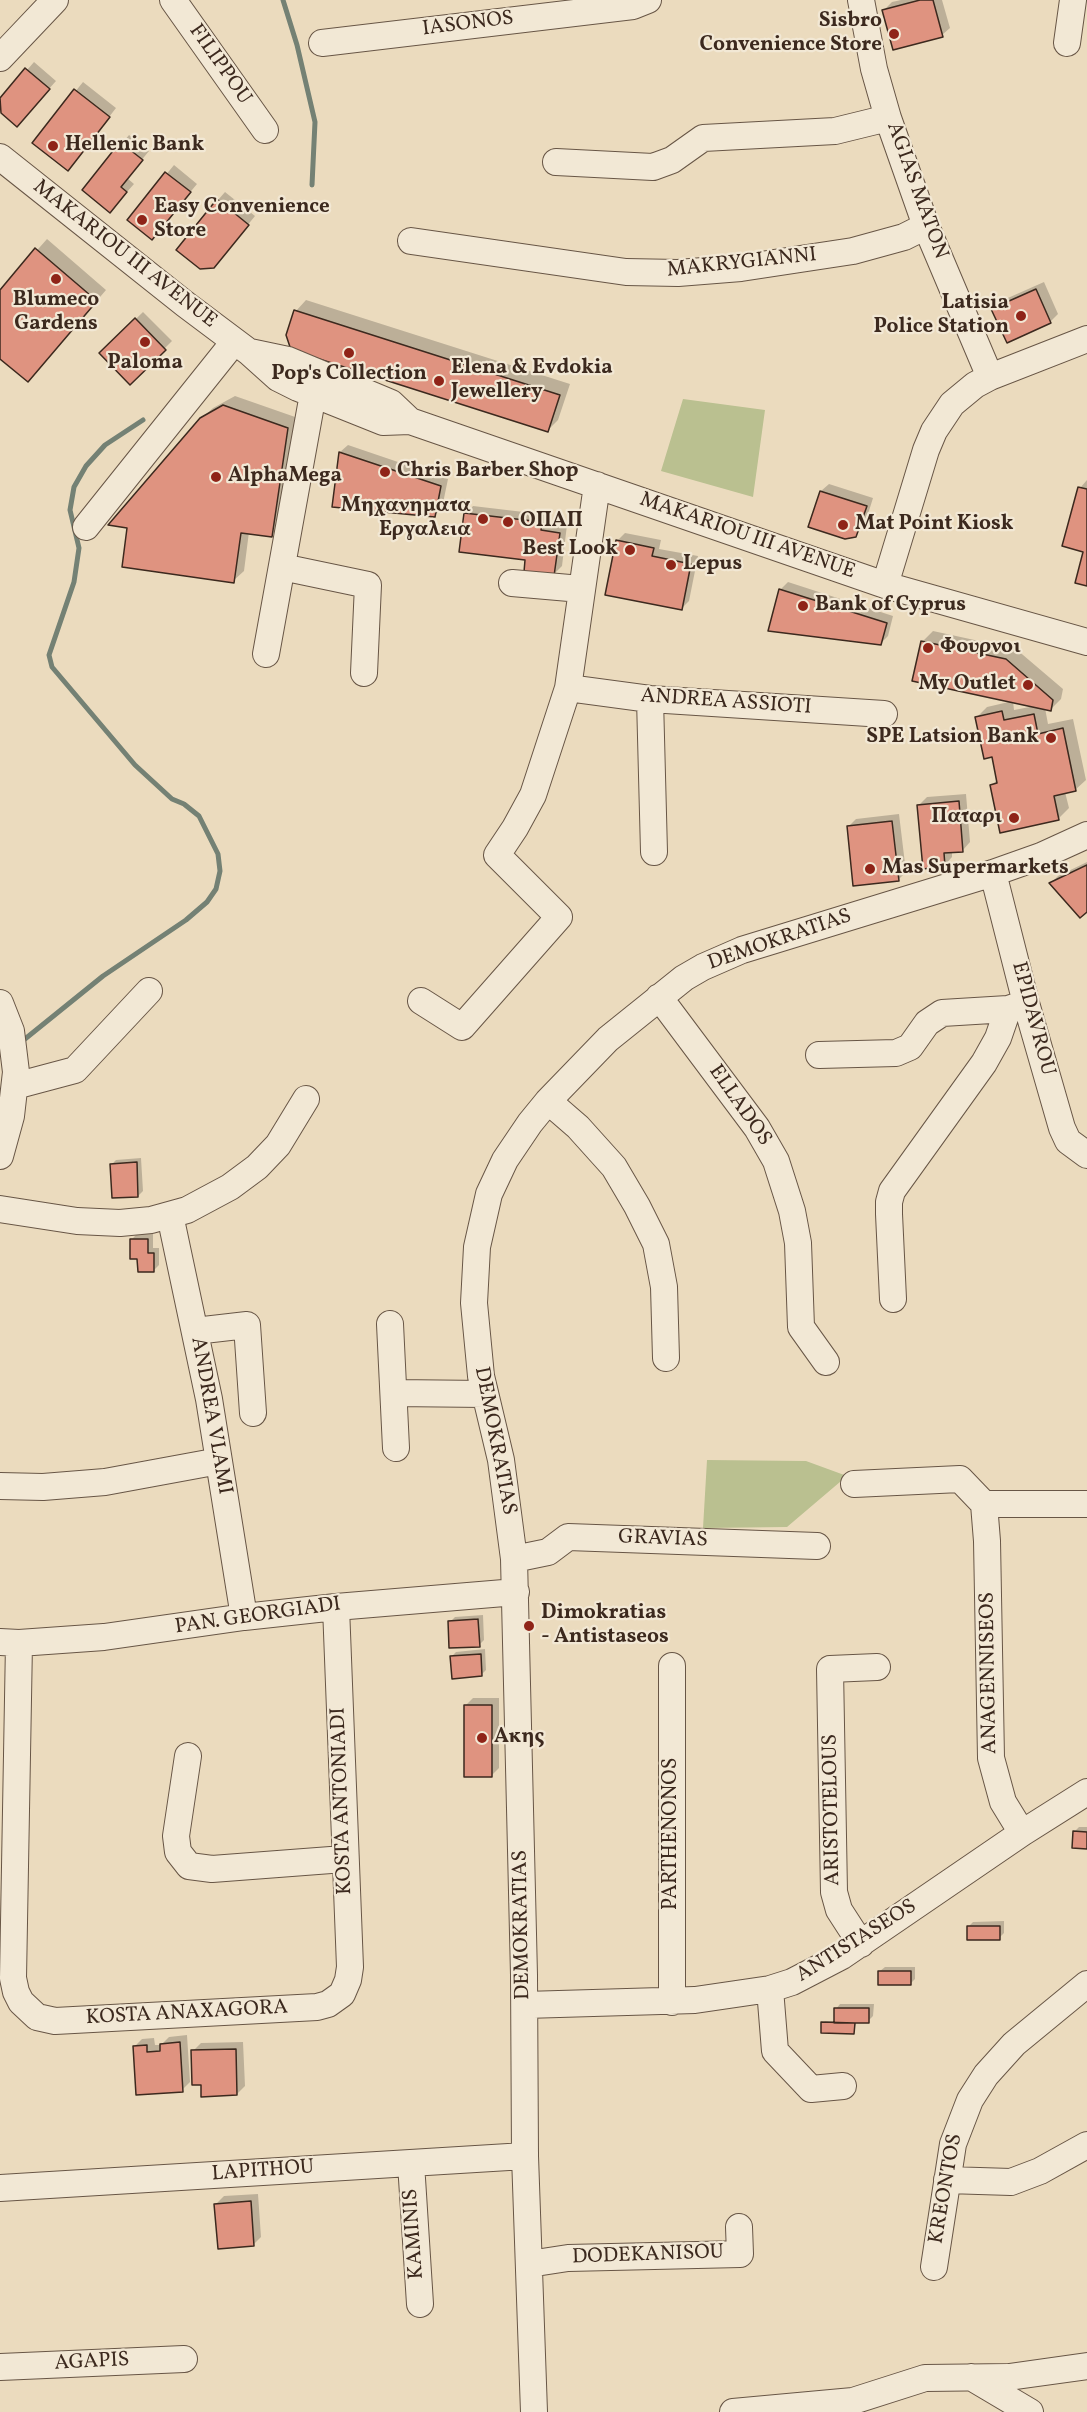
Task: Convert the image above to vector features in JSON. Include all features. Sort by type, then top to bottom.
[{"type":"street","points":[[0,58],[55,0]]},
{"type":"street","name":"FILIPPOU","points":[[173,0],[265,130]]},
{"type":"street","name":"IASONOS","points":[[322,43],[505,10],[633,6],[648,0]]},
{"type":"street","name":"AGIAS MATON","points":[[861,0],[874,69],[888,118],[926,226],[990,376]]},
{"type":"street","points":[[1067,43],[1073,0]]},
{"type":"street","points":[[556,162],[653,167],[672,160],[703,138],[835,131],[888,118]]},
{"type":"street","name":"MAKARIOU III AVENUE","points":[[0,157],[242,347],[278,378],[313,394],[383,422],[410,421],[885,585],[1087,642]]},
{"type":"street","name":"MAKRYGIANNI","points":[[411,241],[626,272],[678,273],[741,268],[854,250],[904,237],[926,226]]},
{"type":"street","points":[[885,585],[934,431],[952,404],[990,376],[1087,339]]},
{"type":"street","points":[[86,527],[242,347]]},
{"type":"street","name":"MAKARIOU III AVENUE","points":[[242,347],[288,360],[391,404],[410,421]]},
{"type":"street","points":[[266,654],[313,394]]},
{"type":"street","points":[[421,1001],[462,1027],[559,916],[497,855],[533,795],[568,688],[597,485]]},
{"type":"street","points":[[282,567],[368,585],[364,673]]},
{"type":"street","points":[[512,583],[581,589]]},
{"type":"street","name":"ANDREA ASSIOTI","points":[[568,688],[650,699],[884,714]]},
{"type":"street","points":[[650,699],[654,852]]},
{"type":"street","name":"DEMOKRATIAS","points":[[534,2412],[525,2156],[525,2005],[516,1592],[501,1460],[478,1356],[474,1303],[479,1230],[495,1177],[520,1137],[548,1101],[608,1040],[684,978],[725,957],[854,914],[993,873],[1087,836]]},
{"type":"street","name":"EPIDAVROU","points":[[993,873],[1017,1006],[1062,1128],[1073,1146],[1087,1155]]},
{"type":"street","points":[[15,1086],[75,1070],[149,991]]},
{"type":"street","name":"ELLADOS","points":[[659,997],[758,1128],[776,1161],[792,1211],[798,1243],[801,1327],[826,1362]]},
{"type":"street","points":[[0,1003],[11,1031],[15,1060],[15,1086],[0,1156]]},
{"type":"street","points":[[819,1055],[896,1053],[910,1047],[927,1023],[942,1013],[1017,1006]]},
{"type":"street","points":[[893,1299],[889,1214],[892,1191],[984,1063],[1017,1006]]},
{"type":"street","points":[[0,1209],[100,1222],[139,1222],[170,1215],[217,1195],[257,1167],[278,1144],[306,1099]]},
{"type":"street","points":[[548,1101],[578,1127],[614,1167],[656,1244],[664,1287],[666,1358]]},
{"type":"street","name":"ANDREA VLAMI","points":[[170,1215],[195,1331],[219,1461],[244,1617]]},
{"type":"street","points":[[390,1324],[396,1448]]},
{"type":"street","points":[[195,1331],[247,1325],[253,1413]]},
{"type":"street","points":[[394,1394],[485,1394]]},
{"type":"street","points":[[0,1486],[43,1487],[105,1482],[219,1461]]},
{"type":"street","points":[[854,1484],[960,1479],[984,1504],[1087,1503]]},
{"type":"street","name":"ANAGENNISEOS","points":[[984,1504],[987,1541],[991,1758],[1004,1802],[1022,1833]]},
{"type":"street","name":"GRAVIAS","points":[[514,1559],[548,1552],[568,1537],[817,1546]]},
{"type":"street","name":"PAN. GEORGIADI","points":[[9,1642],[104,1637],[244,1617],[516,1592]]},
{"type":"street","name":"KOSTA ANTONIADI","points":[[336,1607],[350,1967],[342,1994]]},
{"type":"street","points":[[6,1912],[9,1642]]},
{"type":"street","name":"PARTHENONOS","points":[[672,1666],[672,2002]]},
{"type":"street","name":"ARISTOTELOUS","points":[[861,1944],[839,1910],[834,1892],[830,1669],[877,1667]]},
{"type":"street","points":[[188,1756],[176,1836],[178,1851],[189,1866],[212,1869],[344,1858]]},
{"type":"street","name":"ANTISTASEOS","points":[[525,2005],[672,2002],[770,1989],[803,1977],[861,1944],[1022,1833],[1087,1792]]},
{"type":"street","name":"KOSTA ANAXAGORA","points":[[6,1912],[14,1985],[21,2002],[41,2019],[55,2021],[310,2008],[328,2004],[342,1994]]},
{"type":"street","name":"KREONTOS","points":[[934,2267],[953,2144],[959,2126],[981,2081],[1014,2044],[1056,2007],[1087,1984]]},
{"type":"street","points":[[770,1989],[776,2051],[811,2089],[843,2086]]},
{"type":"street","points":[[947,2180],[1011,2182],[1040,2171],[1087,2145]]},
{"type":"street","name":"LAPITHOU","points":[[0,2188],[525,2156]]},
{"type":"street","name":"KAMINIS","points":[[411,2163],[420,2304]]},
{"type":"street","name":"DODEKANISOU","points":[[529,2264],[568,2258],[740,2253],[739,2227]]},
{"type":"street","name":"AGAPIS","points":[[0,2367],[184,2359]]},
{"type":"street","points":[[733,2412],[854,2406],[925,2378],[1008,2377],[1087,2366]]},
{"type":"street","points":[[971,2377],[1030,2412]]},
{"type":"green space","points":[[683,399],[765,410],[753,497],[661,471]]},
{"type":"green space","points":[[707,1460],[806,1461],[847,1476],[787,1527],[703,1528]]},
{"type":"building","points":[[920,0],[933,0],[943,37],[893,50],[882,10]]},
{"type":"building","points":[[25,68],[50,89],[17,127],[1,113],[0,98]]},
{"type":"building","points":[[74,89],[110,117],[68,171],[32,143]]},
{"type":"building","points":[[120,142],[143,160],[121,187],[127,192],[110,213],[82,190]]},
{"type":"building","points":[[165,172],[191,192],[152,240],[127,220]]},
{"type":"building","points":[[217,199],[249,225],[214,268],[200,269],[176,250]]},
{"type":"building","points":[[35,248],[97,301],[28,382],[0,359],[0,290]]},
{"type":"building","name":"Latisia Police Station","points":[[1036,289],[1051,323],[1007,343],[991,309]]},
{"type":"building","points":[[294,310],[560,395],[548,432],[291,350],[286,335]]},
{"type":"building","points":[[135,318],[166,350],[130,385],[99,353]]},
{"type":"building","name":"AlphaMega","points":[[223,405],[288,428],[272,537],[241,533],[234,583],[122,567],[127,528],[108,525],[200,418]]},
{"type":"building","points":[[339,452],[441,486],[435,517],[332,507]]},
{"type":"building","points":[[1078,487],[1087,489],[1087,586],[1075,583],[1083,552],[1062,546]]},
{"type":"building","points":[[820,491],[867,506],[856,537],[845,539],[808,527]]},
{"type":"building","points":[[464,513],[542,522],[541,530],[560,533],[554,576],[524,572],[525,560],[459,552]]},
{"type":"building","points":[[616,540],[654,548],[652,556],[691,564],[682,610],[605,595]]},
{"type":"building","name":"Bank of Cyprus","points":[[779,589],[887,623],[881,645],[768,631]]},
{"type":"building","points":[[921,641],[1006,659],[1053,700],[1051,711],[912,681]]},
{"type":"building","points":[[1002,711],[1004,720],[1034,714],[1038,734],[1063,728],[1076,791],[1054,796],[1059,820],[1000,833],[990,785],[997,783],[992,757],[984,759],[975,717]]},
{"type":"building","points":[[959,801],[963,852],[944,853],[945,866],[923,869],[917,805]]},
{"type":"building","points":[[892,821],[899,881],[853,886],[847,826]]},
{"type":"building","points":[[1087,865],[1087,912],[1080,918],[1049,883]]},
{"type":"building","points":[[137,1162],[138,1197],[112,1198],[110,1164]]},
{"type":"building","points":[[130,1239],[148,1239],[148,1253],[154,1253],[154,1272],[138,1272],[137,1259],[130,1259]]},
{"type":"building","points":[[478,1619],[480,1647],[449,1648],[448,1621]]},
{"type":"building","points":[[481,1654],[482,1676],[452,1679],[450,1656]]},
{"type":"building","points":[[464,1705],[492,1705],[492,1777],[464,1777]]},
{"type":"building","points":[[1073,1831],[1087,1832],[1087,1849],[1072,1848]]},
{"type":"building","points":[[967,1926],[1000,1926],[1000,1940],[967,1940]]},
{"type":"building","points":[[878,1971],[911,1971],[911,1985],[878,1985]]},
{"type":"building","points":[[834,2008],[869,2008],[869,2023],[834,2023]]},
{"type":"building","points":[[821,2022],[855,2023],[854,2034],[821,2033]]},
{"type":"building","points":[[180,2042],[183,2092],[136,2095],[133,2046],[147,2045],[147,2052],[160,2051],[160,2044]]},
{"type":"building","points":[[236,2049],[237,2095],[201,2097],[201,2085],[192,2085],[191,2050]]},
{"type":"building","points":[[251,2201],[254,2246],[218,2249],[214,2204]]},
{"type":"waterway","points":[[283,0],[297,45],[315,122],[312,185]]},
{"type":"waterway","points":[[20,1043],[103,976],[186,920],[207,902],[216,889],[220,871],[218,854],[199,816],[184,804],[172,799],[135,765],[52,667],[49,655],[74,582],[79,548],[70,510],[74,487],[86,466],[105,445],[143,420]]},
{"type":"place","name":"Sisbro Convenience Store","points":[[894,34]]},
{"type":"place","name":"Hellenic Bank","points":[[53,146]]},
{"type":"place","name":"Easy Convenience Store","points":[[142,220]]},
{"type":"place","name":"Blumeco Gardens","points":[[56,279]]},
{"type":"place","name":"Latisia Police Station","points":[[1021,316]]},
{"type":"place","name":"Paloma","points":[[145,342]]},
{"type":"place","name":"Pop's Collection","points":[[349,353]]},
{"type":"place","name":"Elena & Evdokia Jewellery","points":[[439,381]]},
{"type":"place","name":"Chris Barber Shop","points":[[385,472]]},
{"type":"place","name":"AlphaMega","points":[[216,477]]},
{"type":"place","name":"Μηχανηματα Εργαλεια","points":[[483,519]]},
{"type":"place","name":"ΟΠΑΠ","points":[[508,522]]},
{"type":"place","name":"Mat Point Kiosk","points":[[843,525]]},
{"type":"place","name":"Best Look","points":[[630,550]]},
{"type":"place","name":"Lepus","points":[[671,565]]},
{"type":"place","name":"Bank of Cyprus","points":[[803,606]]},
{"type":"place","name":"Φουρνοι","points":[[928,648]]},
{"type":"place","name":"My Outlet","points":[[1028,685]]},
{"type":"place","name":"SPE Latsion Bank","points":[[1051,738]]},
{"type":"place","name":"Παταρι","points":[[1014,818]]},
{"type":"place","name":"Mas Supermarkets","points":[[870,869]]},
{"type":"place","name":"Dimokratias - Antistaseos","points":[[529,1626]]},
{"type":"place","name":"Ακης","points":[[482,1738]]}]
